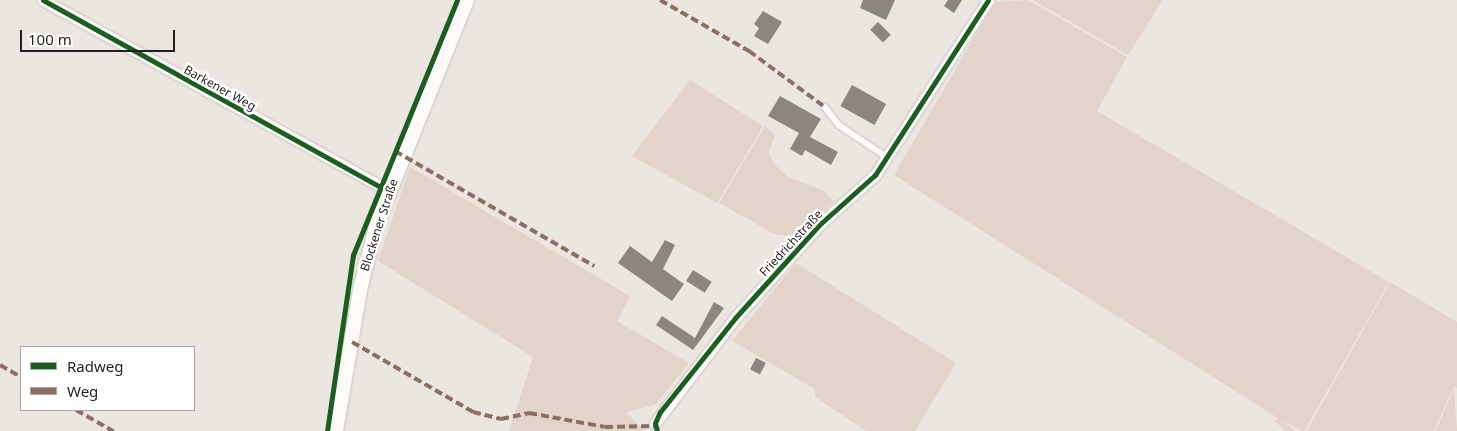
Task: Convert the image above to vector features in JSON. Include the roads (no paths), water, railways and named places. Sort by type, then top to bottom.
[{"type":"street","name":"Barkener Weg","points":[[43,0],[389,191]]},
{"type":"street","name":"Blockener Straße","points":[[336,431],[365,263],[389,191],[467,0]]},
{"type":"street","name":"Friedrichstraße","points":[[655,423],[735,318],[819,225],[875,175],[988,0]]},
{"type":"lane","points":[[825,107],[839,125],[887,157]]}]
